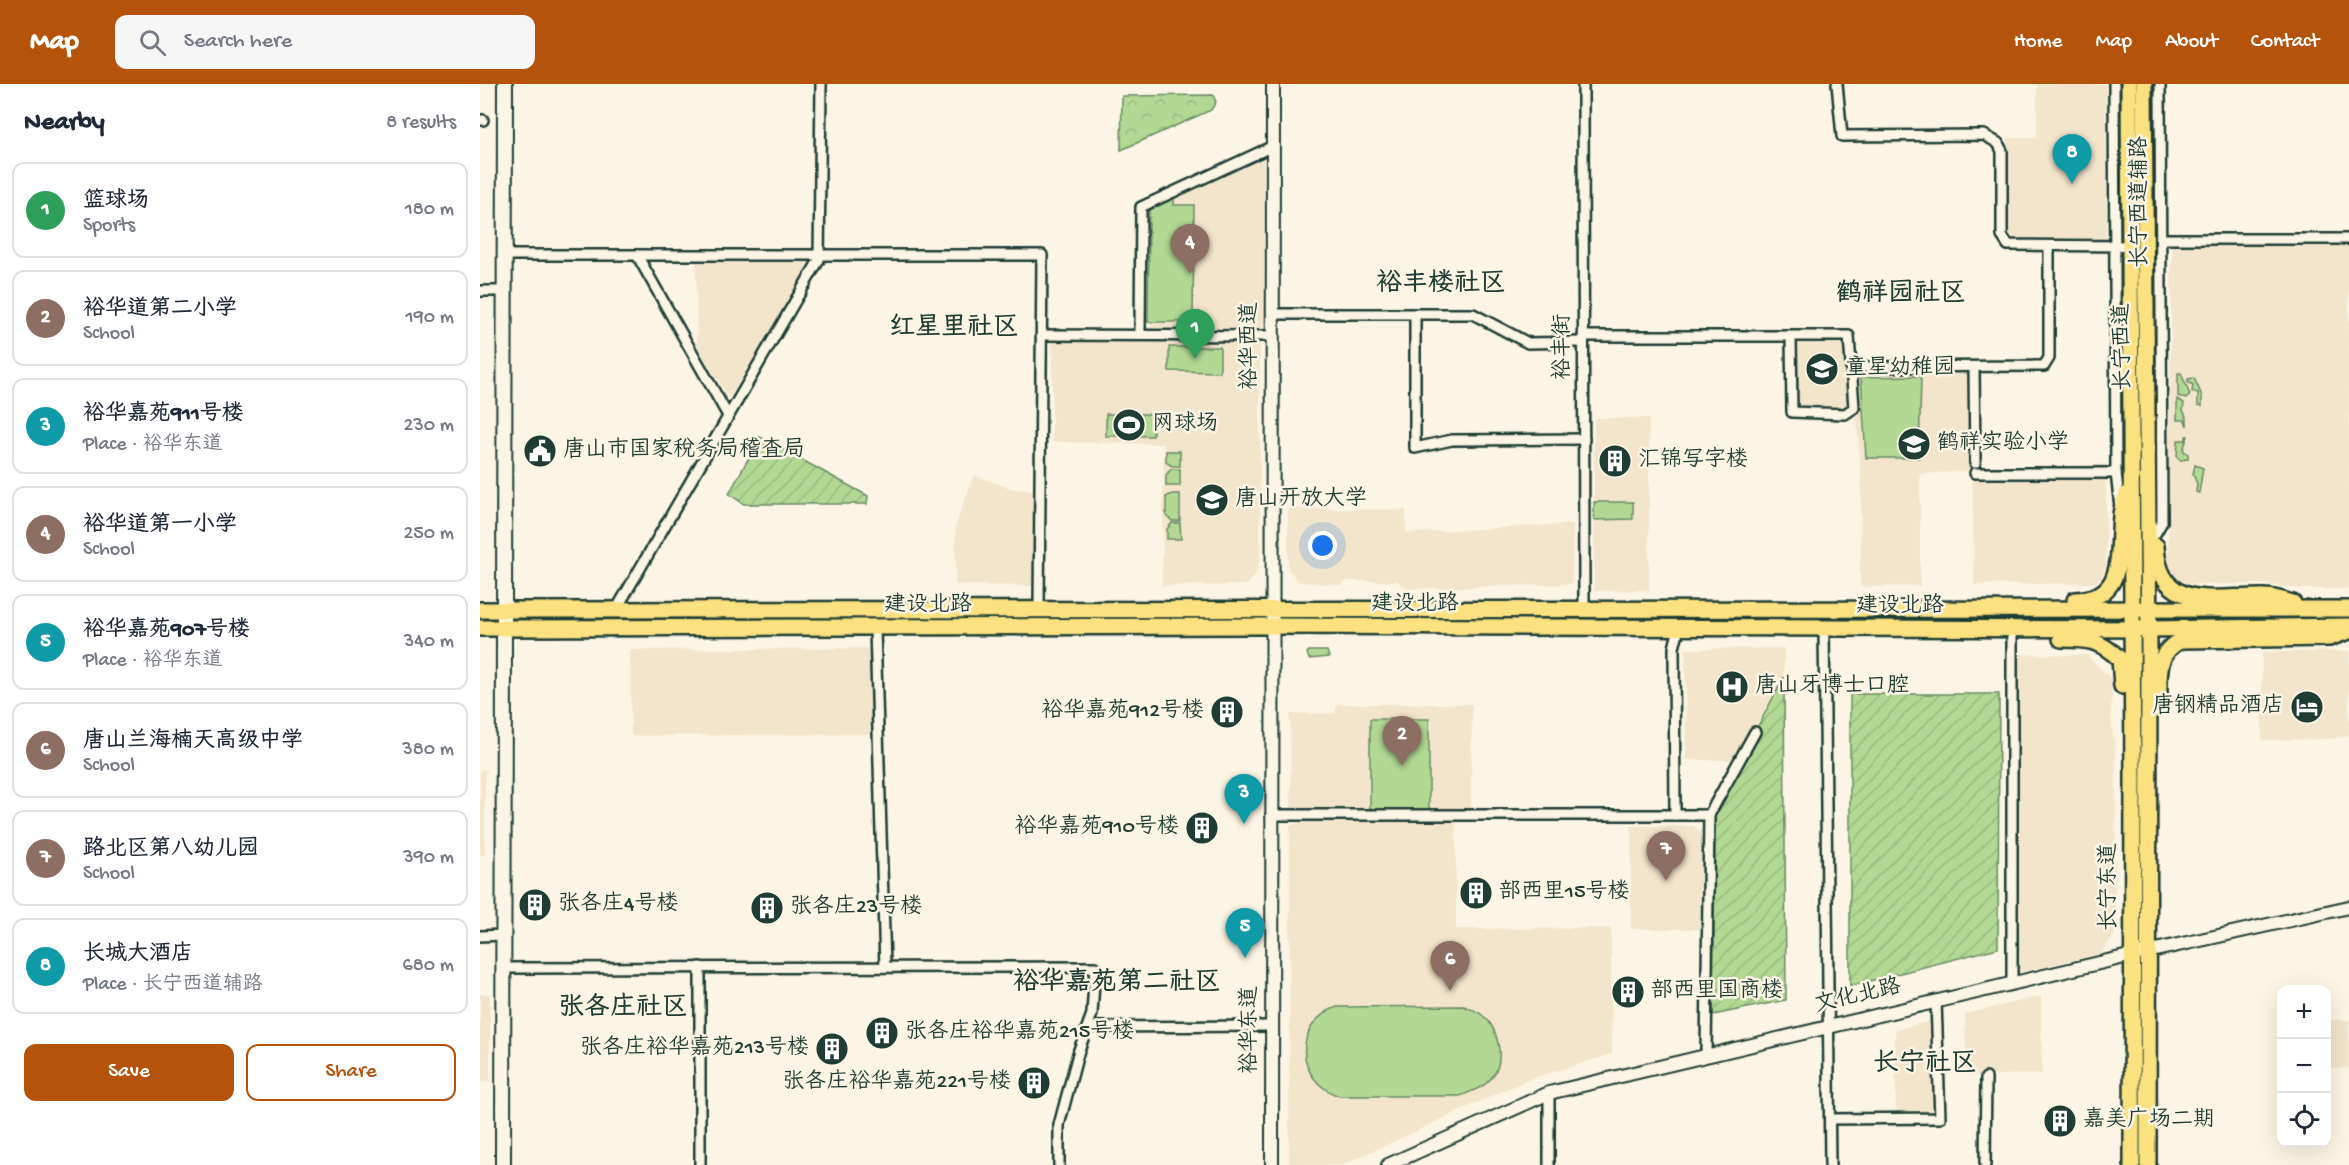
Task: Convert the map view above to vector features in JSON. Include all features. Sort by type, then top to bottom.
[{"type":"main road","points":[[503,1165],[505,84]]},
{"type":"main road","name":"长宁西道","points":[[2128,84],[2122,247],[2131,483],[2131,609]]},
{"type":"main road","name":"长宁西道","points":[[2144,84],[2148,609]]},
{"type":"main road","points":[[1965,610],[2012,600],[2092,600],[2104,592],[2118,570],[2121,513],[2131,483]]},
{"type":"main road","points":[[2148,516],[2155,534],[2156,557],[2162,575],[2176,593],[2200,598],[2269,597],[2313,609]]},
{"type":"main road","name":"建设北路","points":[[480,610],[1272,607],[1584,610],[2349,609]]},
{"type":"main road","name":"长宁东道","points":[[2131,609],[2141,778]]},
{"type":"main road","name":"长宁东道","points":[[2148,609],[2141,778],[2141,953],[2148,1165]]},
{"type":"main road","name":"建设北路","points":[[480,628],[2148,629],[2349,626]]},
{"type":"main road","points":[[1966,629],[2012,638],[2097,641],[2104,644],[2120,659],[2124,753],[2141,778],[2158,755],[2159,669],[2162,656],[2175,643],[2196,639],[2329,638],[2349,631]]},
{"type":"main road","name":"长宁东道","points":[[2132,1165],[2141,953]]},
{"type":"street","points":[[616,610],[820,255],[821,84]]},
{"type":"street","name":"裕华西道","points":[[1272,607],[1273,84]]},
{"type":"street","name":"裕丰街","points":[[1583,84],[1584,610]]},
{"type":"street","points":[[1838,84],[1842,136],[1984,135],[1992,138],[2002,151],[2003,240],[2014,246],[2122,247]]},
{"type":"street","name":"长宁西道辅路","points":[[2114,84],[2122,247],[2116,473],[2121,513]]},
{"type":"street","name":"长宁西道辅路","points":[[2155,534],[2162,522],[2160,84]]},
{"type":"street","points":[[1140,335],[1141,207],[1273,146]]},
{"type":"street","points":[[2161,239],[2349,239]]},
{"type":"street","points":[[1861,367],[2044,366],[2049,358],[2049,247]]},
{"type":"street","points":[[505,255],[1042,255],[1039,608]]},
{"type":"street","points":[[637,255],[727,414]]},
{"type":"street","points":[[480,291],[505,291]]},
{"type":"street","points":[[1272,314],[1473,314],[1528,343],[1583,339],[1791,336],[1849,336],[1854,408],[1845,414],[1792,412],[1791,336]]},
{"type":"street","points":[[1415,314],[1415,448],[1452,440],[1584,439]]},
{"type":"street","points":[[1041,335],[1271,336]]},
{"type":"street","points":[[1974,367],[1975,468],[2116,473]]},
{"type":"street","name":"裕华东道","points":[[1272,607],[1272,1165]]},
{"type":"street","points":[[1675,815],[1674,648],[1679,628]]},
{"type":"street","points":[[875,629],[885,967]]},
{"type":"street","points":[[1824,629],[1830,1165]]},
{"type":"street","points":[[2012,638],[2012,983]]},
{"type":"street","points":[[1706,1054],[1709,815],[1755,732]]},
{"type":"street","points":[[1271,815],[1709,815]]},
{"type":"street","name":"文化北路","points":[[1388,1165],[1549,1093],[1706,1054],[2349,907]]},
{"type":"street","points":[[480,936],[504,935]]},
{"type":"street","points":[[700,967],[700,1165]]},
{"type":"street","points":[[504,968],[1095,967],[1089,1027],[1079,1050],[1059,1125],[1059,1165]]},
{"type":"street","points":[[1830,1119],[1940,1118],[1936,1001]]},
{"type":"street","points":[[1089,1027],[1272,1026]]},
{"type":"street","points":[[1985,1165],[1986,1077]]},
{"type":"street","points":[[1549,1093],[1549,1165]]},
{"type":"shaded area","points":[[2037,84],[2106,84],[2106,242],[2009,242],[2008,138],[2037,138]]},
{"type":"shaded area","points":[[1264,159],[1265,328],[1153,328],[1148,322],[1149,208]]},
{"type":"shaded area","points":[[2172,234],[2349,235],[2349,589],[2299,589],[2264,584],[2179,584],[2173,580],[2168,568]]},
{"type":"shaded area","points":[[696,259],[814,260],[729,398],[697,348]]},
{"type":"shaded area","name":"童星幼稚园","points":[[1797,338],[1847,339],[1849,410],[1809,409],[1797,404],[1795,398]]},
{"type":"shaded area","name":"唐山开放大学","points":[[1052,342],[1260,342],[1260,556],[1257,573],[1247,585],[1162,586],[1164,444],[1052,442]]},
{"type":"shaded area","name":"鹤祥实验小学","points":[[1969,372],[1970,471],[1920,474],[1920,586],[1860,587],[1861,477],[1853,373]]},
{"type":"shaded area","points":[[1594,418],[1649,418],[1649,590],[1594,591]]},
{"type":"shaded area","points":[[2106,464],[2106,566],[2102,576],[2095,583],[1974,585],[1972,471]]},
{"type":"shaded area","points":[[974,475],[1013,489],[1036,491],[1035,586],[955,585],[956,524]]},
{"type":"shaded area","points":[[1288,508],[1406,510],[1406,533],[1573,524],[1572,584],[1409,589],[1396,581],[1344,581],[1343,585],[1299,582],[1288,569]]},
{"type":"shaded area","points":[[875,648],[876,734],[631,736],[630,650]]},
{"type":"shaded area","name":"唐山牙博士口腔","points":[[1784,648],[1784,677],[1736,760],[1686,760],[1685,649]]},
{"type":"shaded area","points":[[2349,651],[2349,736],[2328,739],[2262,740],[2262,652]]},
{"type":"shaded area","points":[[2011,654],[2087,655],[2112,680],[2111,717],[2116,753],[2115,935],[2100,954],[2012,974]]},
{"type":"shaded area","points":[[1337,704],[1472,704],[1471,809],[1291,810],[1290,714],[1335,713]]},
{"type":"shaded area","points":[[480,770],[488,770],[485,774],[485,855],[480,855]]},
{"type":"shaded area","points":[[1456,819],[1456,929],[1611,928],[1612,1054],[1527,1080],[1343,1165],[1289,1165],[1290,826],[1301,822]]},
{"type":"shaded area","points":[[1631,826],[1694,826],[1701,833],[1700,929],[1631,929]]},
{"type":"shaded area","points":[[480,994],[490,994],[490,1082],[480,1082]]},
{"type":"shaded area","points":[[2041,996],[2042,1074],[1966,1076],[1965,1014]]},
{"type":"shaded area","points":[[2331,1020],[2349,1020],[2349,1068],[2331,1068]]},
{"type":"shaded area","points":[[1931,1021],[1930,1042],[1935,1054],[1936,1107],[1929,1112],[1896,1112],[1895,1030]]},
{"type":"green space","points":[[1213,95],[1216,102],[1211,110],[1121,150],[1122,96]]},
{"type":"green space","points":[[1174,197],[1174,205],[1194,205],[1193,322],[1148,322],[1149,208]]},
{"type":"green space","points":[[1169,347],[1220,347],[1220,372],[1169,371]]},
{"type":"green space","points":[[2178,373],[2181,373],[2190,395],[2186,399],[2178,396]]},
{"type":"green space","points":[[1921,376],[1919,458],[1866,458],[1861,377]]},
{"type":"green space","points":[[2194,378],[2202,396],[2202,406],[2198,405],[2198,393],[2192,392],[2193,385],[2188,383],[2188,379]]},
{"type":"green space","points":[[2177,399],[2184,403],[2183,410],[2187,418],[2187,426],[2185,420],[2177,420]]},
{"type":"green space","name":"网球场","points":[[1106,414],[1153,414],[1153,436],[1106,436]]},
{"type":"green space","points":[[2188,436],[2183,450],[2188,454],[2188,459],[2180,460],[2177,457],[2178,440],[2186,440]]},
{"type":"green space","points":[[760,437],[868,496],[867,504],[744,504],[729,494]]},
{"type":"green space","points":[[1166,451],[1180,451],[1180,466],[1172,466],[1166,462]]},
{"type":"green space","points":[[2195,465],[2203,468],[2199,493],[2196,492],[2197,484],[2193,474]]},
{"type":"green space","points":[[1171,469],[1180,469],[1180,486],[1166,486],[1166,475]]},
{"type":"green space","points":[[1180,494],[1180,521],[1172,521],[1166,515],[1166,497]]},
{"type":"green space","points":[[1594,502],[1633,502],[1633,519],[1594,520]]},
{"type":"green space","points":[[1172,523],[1180,523],[1181,539],[1167,539],[1167,529]]},
{"type":"green space","points":[[1327,651],[1329,657],[1309,659],[1307,653]]},
{"type":"green space","points":[[1784,677],[1786,1000],[1713,1015],[1715,807]]},
{"type":"green space","points":[[1850,694],[1999,694],[1998,948],[1850,986]]},
{"type":"green space","points":[[1370,719],[1429,719],[1429,810],[1370,810]]},
{"type":"green space","points":[[1464,1006],[1487,1019],[1492,1027],[1498,1044],[1499,1062],[1486,1084],[1460,1096],[1339,1096],[1324,1088],[1314,1078],[1307,1065],[1306,1038],[1312,1025],[1337,1007]]},
{"type":"place","name":"长城大酒店","points":[[2072,184]]},
{"type":"place","name":"裕华道第一小学","points":[[1190,274]]},
{"type":"place","name":"篮球场","points":[[1195,359]]},
{"type":"place","name":"童星幼稚园","points":[[1822,369]]},
{"type":"place","name":"网球场","points":[[1129,425]]},
{"type":"place","name":"鹤祥实验小学","points":[[1914,444]]},
{"type":"place","name":"唐山市国家税务局稽查局","points":[[540,451]]},
{"type":"place","name":"汇锦写字楼","points":[[1615,461]]},
{"type":"place","name":"唐山开放大学","points":[[1212,500]]},
{"type":"place","name":"唐山牙博士口腔","points":[[1732,687]]},
{"type":"place","name":"唐钢精品酒店","points":[[2307,707]]},
{"type":"place","name":"裕华嘉苑912号楼","points":[[1227,712]]},
{"type":"place","name":"裕华道第二小学","points":[[1402,766]]},
{"type":"place","name":"裕华嘉苑911号楼","points":[[1244,824]]},
{"type":"place","name":"裕华嘉苑910号楼","points":[[1202,828]]},
{"type":"place","name":"路北区第八幼儿园","points":[[1666,881]]},
{"type":"place","name":"部西里15号楼","points":[[1476,893]]},
{"type":"place","name":"张各庄4号楼","points":[[535,905]]},
{"type":"place","name":"张各庄23号楼","points":[[767,908]]},
{"type":"place","name":"裕华嘉苑907号楼","points":[[1245,958]]},
{"type":"place","name":"唐山兰海楠天高级中学","points":[[1450,991]]},
{"type":"place","name":"部西里国商楼","points":[[1628,992]]},
{"type":"place","name":"张各庄裕华嘉苑215号楼","points":[[882,1033]]},
{"type":"place","name":"张各庄裕华嘉苑213号楼","points":[[832,1049]]},
{"type":"place","name":"张各庄裕华嘉苑221号楼","points":[[1034,1083]]},
{"type":"place","name":"嘉美广场二期","points":[[2060,1121]]},
{"type":"district","name":"裕丰楼社区","points":[[1441,285]]},
{"type":"district","name":"鹤祥园社区","points":[[1901,295]]},
{"type":"district","name":"红星里社区","points":[[954,329]]},
{"type":"district","name":"裕华嘉苑第二社区","points":[[1117,984]]},
{"type":"district","name":"张各庄社区","points":[[623,1009]]},
{"type":"district","name":"长宁社区","points":[[1925,1065]]}]
